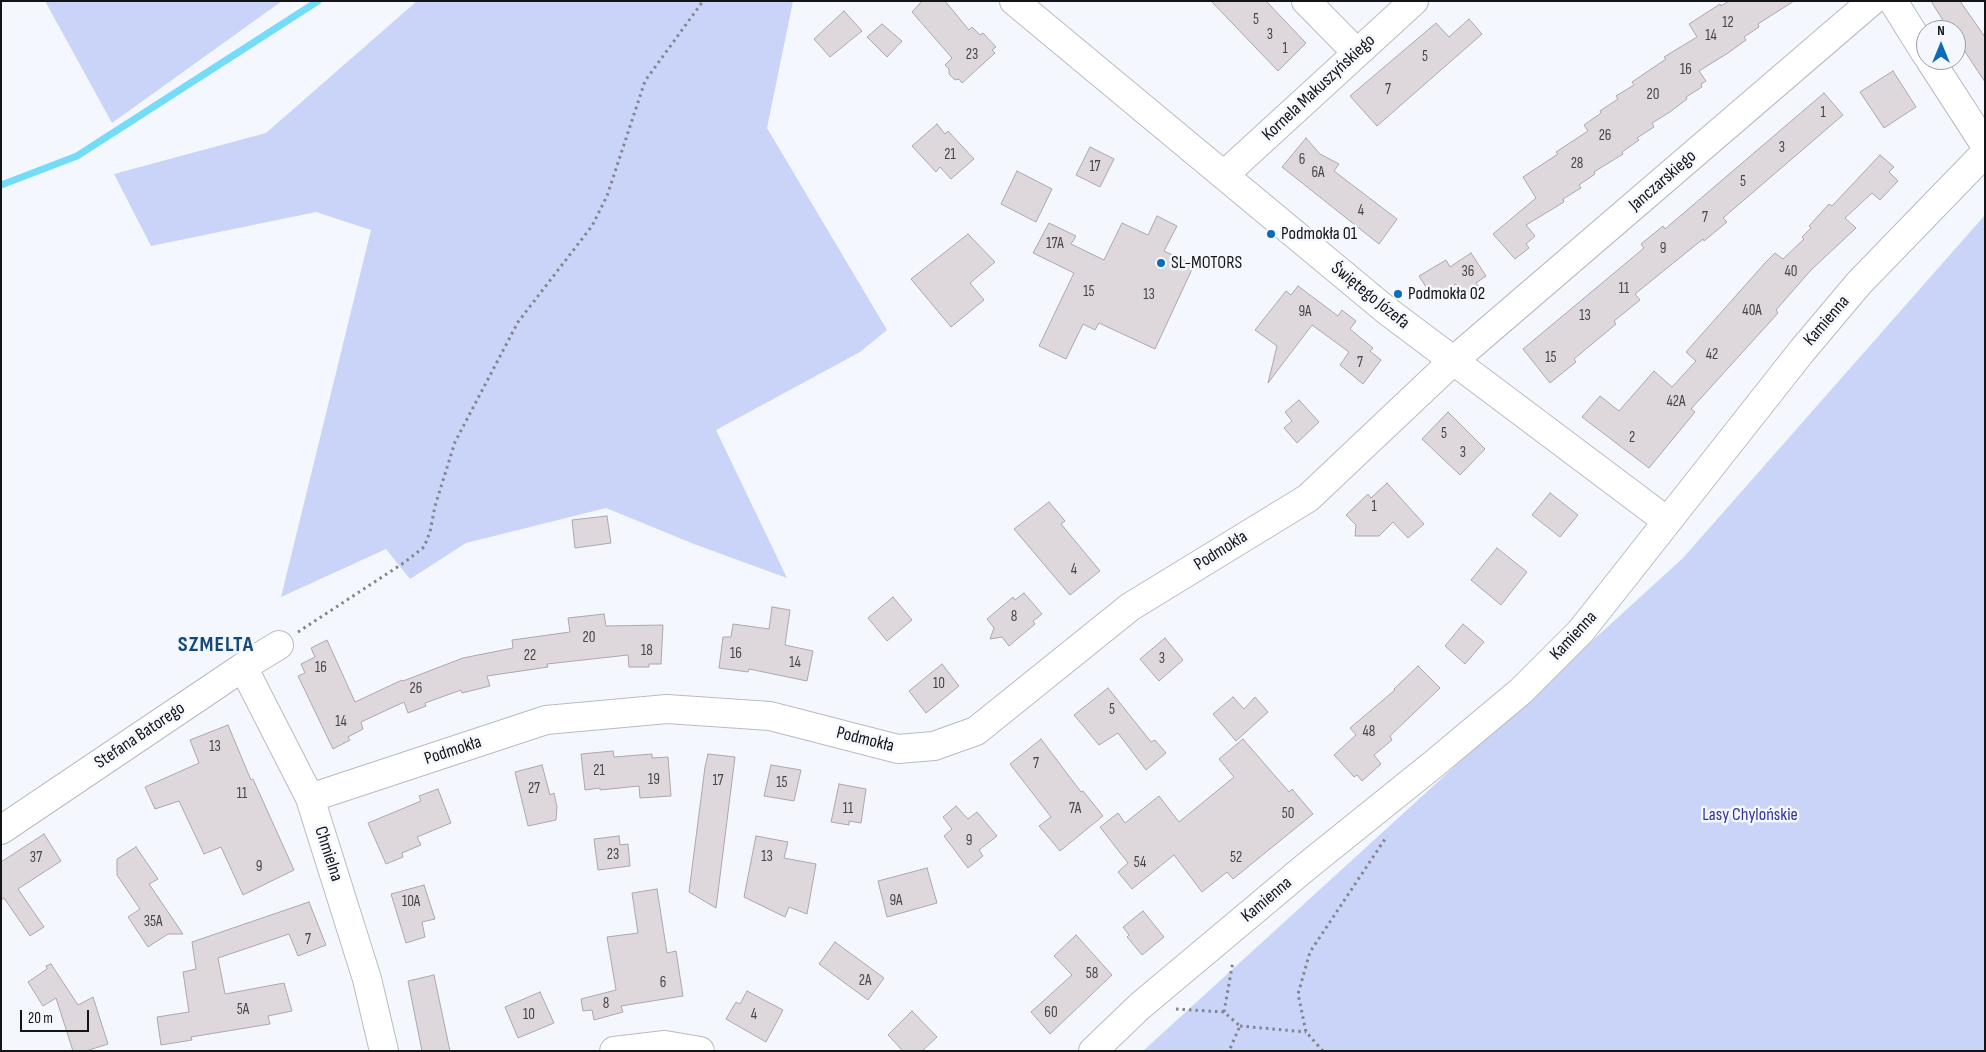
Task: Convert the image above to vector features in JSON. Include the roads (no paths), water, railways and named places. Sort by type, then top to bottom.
[{"type":"street","name":"Świętego Józefa","points":[[1014,1],[1386,310],[1667,521]]},
{"type":"street","points":[[1306,1],[1358,54]]},
{"type":"street","name":"Kornela Makuszyńskiego","points":[[1224,175],[1414,1]]},
{"type":"street","name":"Janczarskiego","points":[[1453,361],[1872,1]]},
{"type":"street","points":[[1894,1],[1916,37]]},
{"type":"street","points":[[1936,70],[1985,146]]},
{"type":"street","name":"Kamienna","points":[[1093,1051],[1140,1006],[1521,691],[1581,631],[1633,568],[1667,521],[1800,352],[1859,283],[1985,152]]},
{"type":"street","name":"Podmokła","points":[[310,798],[546,720],[667,709],[770,716],[898,749],[934,746],[976,731],[1130,607],[1308,498],[1453,361]]},
{"type":"street","name":"Stefana Batorego","points":[[1,830],[280,644]]},
{"type":"street","name":"Chmielna","points":[[243,667],[310,798],[367,979],[384,1051]]},
{"type":"street","points":[[614,1051],[665,1045],[700,1051]]},
{"type":"waterway","points":[[1,185],[77,156],[318,1]]},
{"type":"place","name":"Podmokła 01","points":[[1271,234]]},
{"type":"place","name":"SL-MOTORS","points":[[1161,263]]},
{"type":"place","name":"Podmokła 02","points":[[1398,294]]},
{"type":"district","name":"SZMELTA","points":[[216,645]]},
{"type":"park label","name":"Lasy Chylońskie","points":[[1750,815]]}]
